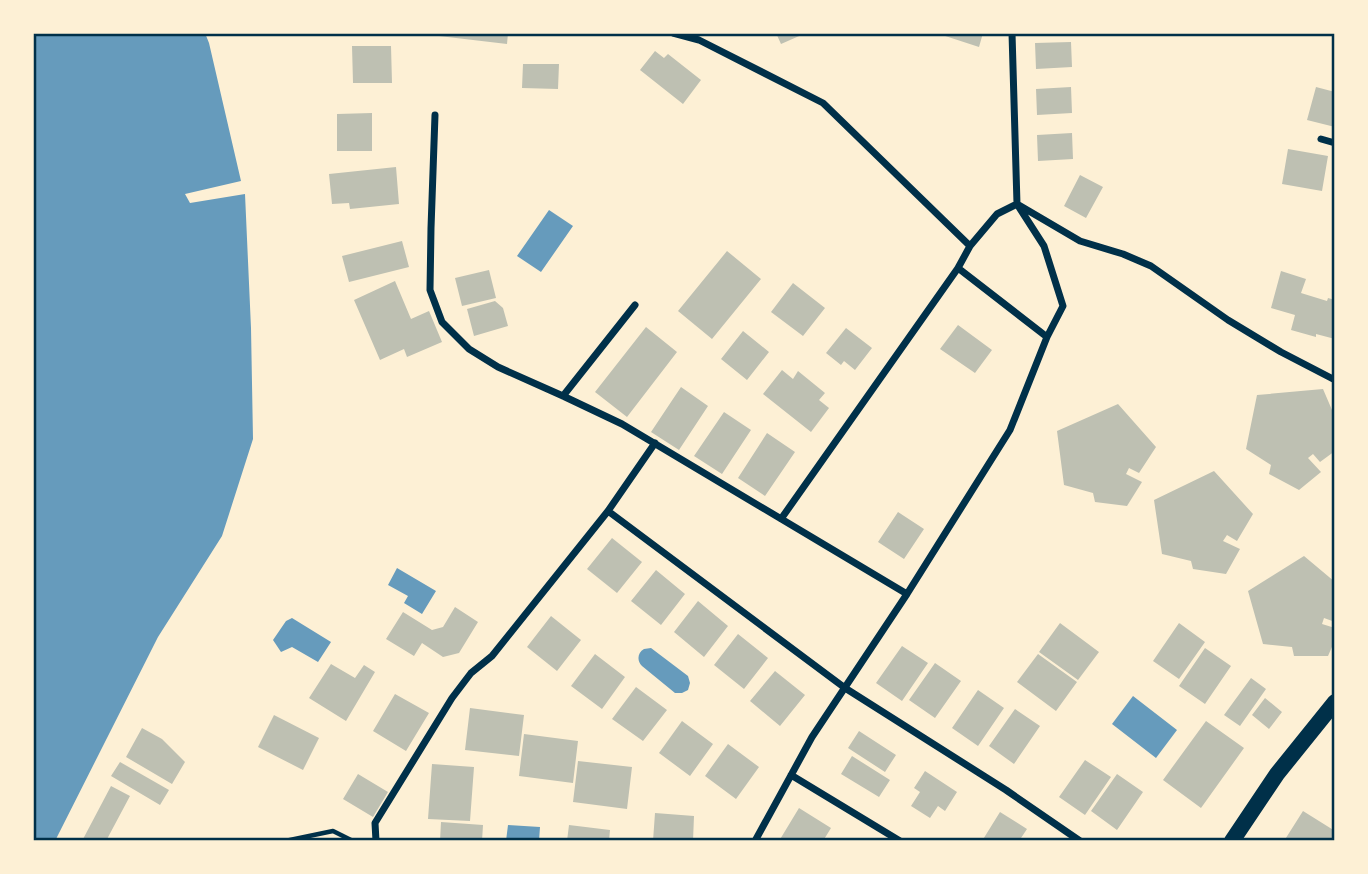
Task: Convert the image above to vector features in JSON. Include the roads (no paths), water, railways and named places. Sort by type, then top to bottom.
[{"type":"main road","points":[[1232,841],[1277,774],[1335,702]]},
{"type":"street","points":[[673,33],[699,40],[823,103],[970,246]]},
{"type":"street","points":[[755,841],[812,737],[907,594],[1010,430],[1047,337],[1063,306],[1044,246],[1017,204],[1013,33]]},
{"type":"street","points":[[435,115],[430,290],[442,322],[468,349],[498,367],[622,424],[907,594]]},
{"type":"street","points":[[1321,139],[1335,143]]},
{"type":"street","points":[[781,519],[958,268],[970,246],[997,214],[1017,204]]},
{"type":"street","points":[[1017,204],[1080,241],[1151,266],[1228,320],[1335,380]]},
{"type":"street","points":[[958,268],[1047,337]]},
{"type":"street","points":[[564,396],[635,305]]},
{"type":"street","points":[[376,841],[375,822],[452,698],[471,673],[492,656],[608,511],[655,443]]},
{"type":"street","points":[[608,511],[845,688],[1006,790],[1080,841]]},
{"type":"street","points":[[791,775],[900,841]]},
{"type":"lane","points":[[285,841],[333,831],[353,841]]},
{"type":"water","points":[[33,33],[205,33],[241,181],[185,194],[190,203],[245,194],[251,328],[253,439],[222,536],[158,637],[55,841],[33,841]]},
{"type":"water","points":[[549,210],[573,226],[541,272],[517,256]]},
{"type":"water","points":[[397,568],[436,591],[422,614],[404,603],[408,596],[388,585]]},
{"type":"water","points":[[292,618],[331,642],[318,662],[292,647],[281,652],[273,640],[286,621]]},
{"type":"water","points":[[651,648],[688,676],[688,690],[675,693],[642,666],[640,653]]},
{"type":"water","points":[[1133,696],[1177,730],[1156,758],[1112,724]]},
{"type":"water","points":[[508,825],[540,827],[539,841],[506,841]]}]
